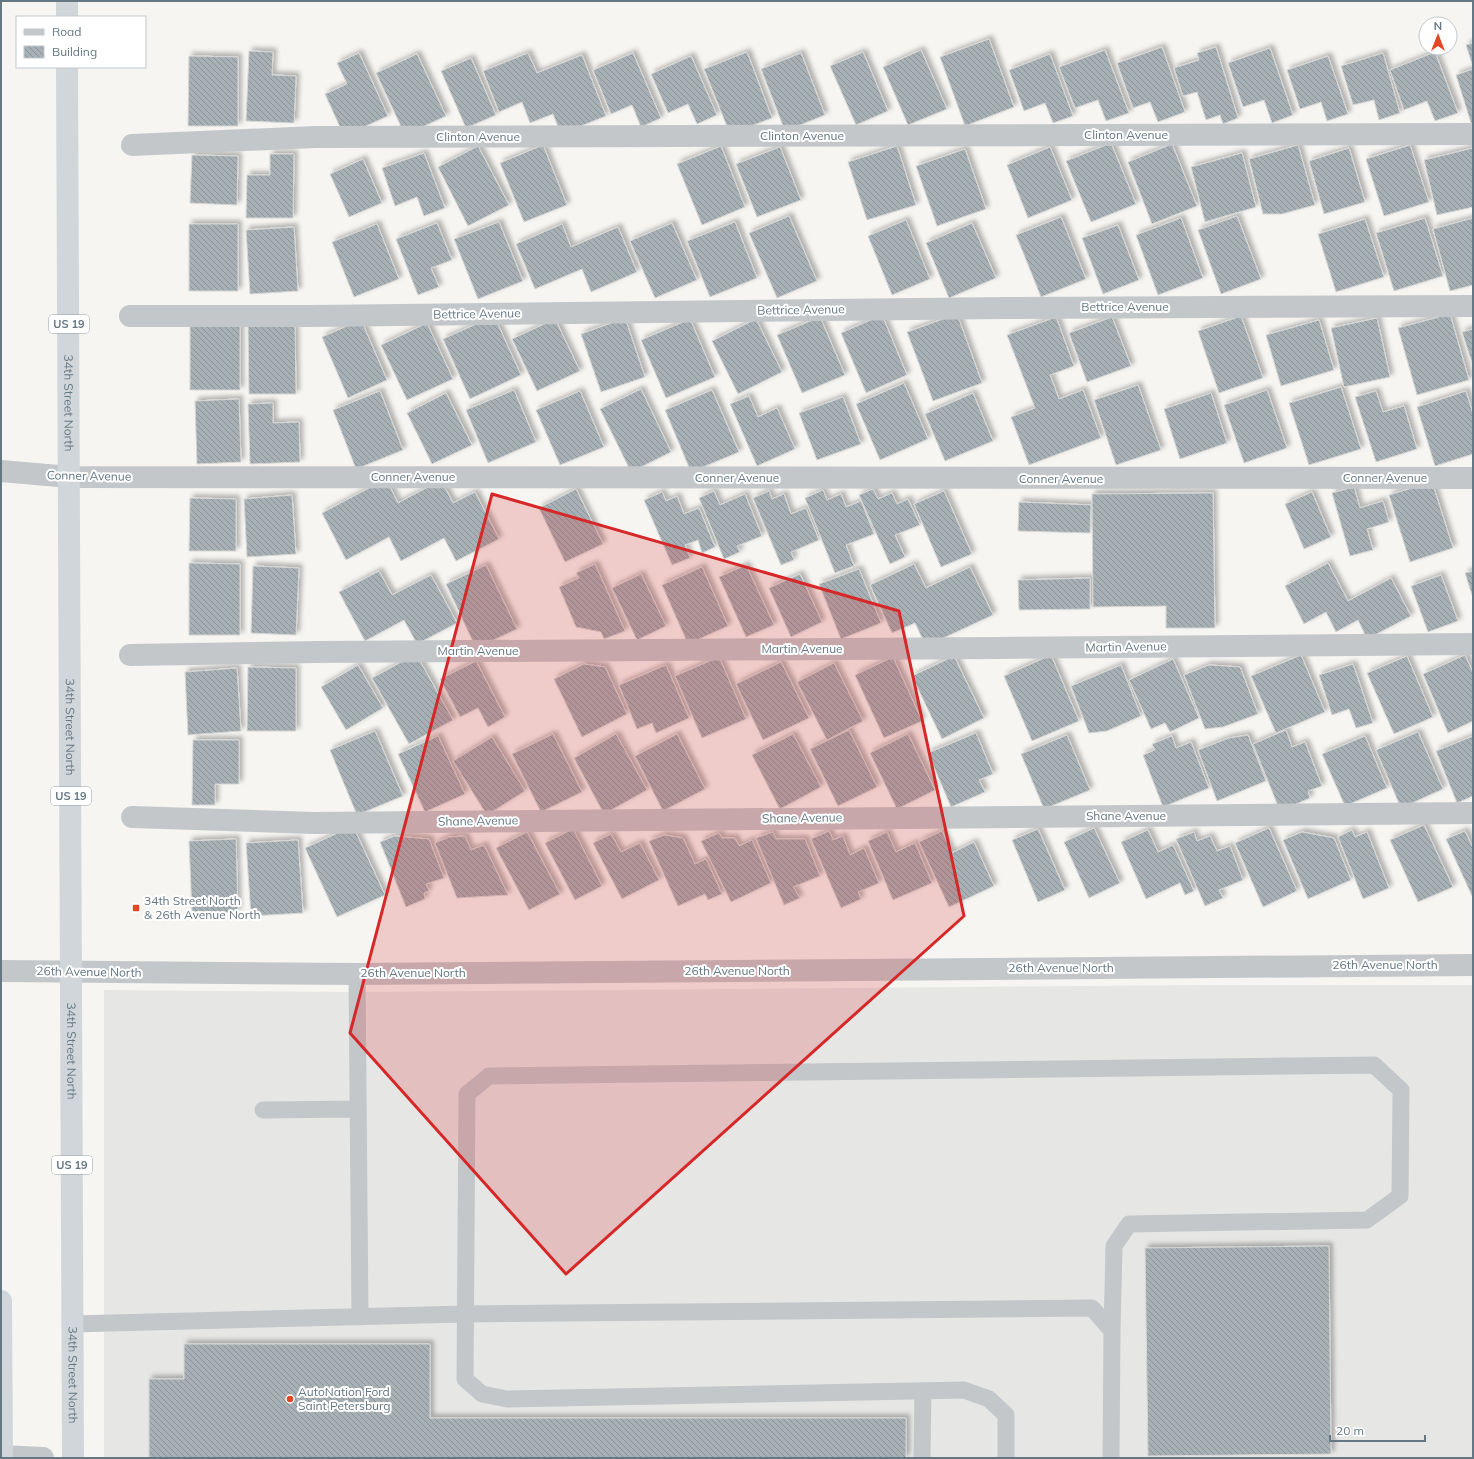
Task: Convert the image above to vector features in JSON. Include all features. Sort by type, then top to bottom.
[{"type":"highway","points":[[67,1],[67,16]]},
{"type":"highway","name":"34th Street North","points":[[67,68],[70,477],[73,1458]]},
{"type":"highway","points":[[1,1301],[2,1457]]},
{"type":"street","name":"Clinton Avenue","points":[[132,145],[315,137],[1473,134]]},
{"type":"street","name":"Bettrice Avenue","points":[[130,316],[312,316],[1003,308],[1473,306]]},
{"type":"street","name":"Conner Avenue","points":[[1,471],[70,477],[1473,478]]},
{"type":"street","name":"Martin Avenue","points":[[130,655],[317,652],[1473,644]]},
{"type":"street","name":"Shane Avenue","points":[[132,817],[314,823],[1473,813]]},
{"type":"street","name":"26th Avenue North","points":[[1,971],[357,974],[1473,965]]},
{"type":"street","points":[[2,1457],[43,1458]]},
{"type":"lane","points":[[357,974],[360,1317]]},
{"type":"lane","points":[[1006,1458],[1006,1416],[989,1399],[964,1390],[515,1398],[501,1398],[482,1394],[465,1379],[467,1094],[488,1076],[1374,1065],[1401,1090],[1400,1196],[1366,1220],[1130,1224],[1114,1246],[1111,1458]]},
{"type":"lane","points":[[263,1110],[358,1109]]},
{"type":"lane","points":[[72,1324],[465,1314],[1092,1308],[1112,1331]]},
{"type":"lane","points":[[922,1458],[923,1391]]},
{"type":"highlighted area","points":[[492,494],[899,611],[964,916],[566,1274],[350,1033]]},
{"type":"shaded area","points":[[1214,985],[1473,985],[1473,1458],[104,1458],[104,990],[358,992]]},
{"type":"building","points":[[989,39],[1014,107],[965,126],[940,57]]},
{"type":"building","points":[[1473,43],[1473,67],[1466,45]]},
{"type":"building","points":[[1162,47],[1185,112],[1158,122],[1150,102],[1133,108],[1117,63]]},
{"type":"building","points":[[1216,47],[1238,118],[1223,124],[1220,115],[1206,120],[1197,92],[1183,96],[1174,68],[1199,60],[1197,53]]},
{"type":"building","points":[[1270,48],[1293,115],[1272,123],[1264,100],[1243,107],[1228,63]]},
{"type":"building","points":[[921,50],[947,109],[908,125],[883,67]]},
{"type":"building","points":[[1105,50],[1129,113],[1106,121],[1098,100],[1075,108],[1059,67]]},
{"type":"building","points":[[249,51],[273,52],[272,75],[296,76],[294,123],[246,121]]},
{"type":"building","points":[[747,52],[772,118],[730,134],[704,69]]},
{"type":"building","points":[[863,52],[888,111],[856,125],[830,66]]},
{"type":"building","points":[[359,53],[388,116],[344,136],[325,94],[347,84],[337,63]]},
{"type":"building","points":[[528,53],[537,73],[582,55],[606,116],[561,134],[553,114],[530,123],[522,102],[499,112],[483,71]]},
{"type":"building","points":[[633,53],[661,118],[641,127],[632,105],[611,114],[593,70]]},
{"type":"building","points":[[801,53],[825,115],[785,131],[761,69]]},
{"type":"building","points":[[1383,53],[1400,113],[1379,120],[1374,100],[1353,105],[1341,66]]},
{"type":"building","points":[[417,54],[446,116],[405,135],[376,73]]},
{"type":"building","points":[[1050,54],[1073,116],[1053,123],[1045,103],[1024,111],[1009,70]]},
{"type":"building","points":[[189,56],[238,57],[238,126],[188,126]]},
{"type":"building","points":[[691,56],[717,115],[697,124],[688,104],[668,113],[651,74]]},
{"type":"building","points":[[1328,56],[1348,114],[1327,121],[1321,102],[1300,109],[1287,70]]},
{"type":"building","points":[[1425,56],[1437,56],[1458,113],[1435,121],[1427,101],[1404,110],[1390,70]]},
{"type":"building","points":[[471,58],[496,115],[466,128],[441,71]]},
{"type":"building","points":[[1473,69],[1473,123],[1471,123],[1456,75]]},
{"type":"building","points":[[1111,143],[1136,204],[1091,222],[1066,161]]},
{"type":"building","points":[[1172,144],[1197,206],[1152,224],[1128,162]]},
{"type":"building","points":[[543,145],[567,205],[524,222],[500,163]]},
{"type":"building","points":[[1298,145],[1315,205],[1282,214],[1263,214],[1249,159]]},
{"type":"building","points":[[1410,145],[1429,202],[1384,216],[1366,159]]},
{"type":"building","points":[[478,146],[509,205],[468,226],[438,167]]},
{"type":"building","points":[[721,146],[745,207],[702,225],[677,164]]},
{"type":"building","points":[[897,146],[916,205],[867,220],[848,162]]},
{"type":"building","points":[[780,147],[801,200],[757,217],[736,164]]},
{"type":"building","points":[[1050,147],[1072,200],[1028,218],[1007,165]]},
{"type":"building","points":[[1349,148],[1365,202],[1324,214],[1309,161]]},
{"type":"building","points":[[1473,148],[1473,207],[1437,215],[1424,160]]},
{"type":"building","points":[[965,149],[986,209],[937,226],[916,166]]},
{"type":"building","points":[[424,153],[445,208],[424,216],[417,197],[395,206],[382,168]]},
{"type":"building","points":[[1242,153],[1256,207],[1205,222],[1191,167]]},
{"type":"building","points":[[270,154],[294,154],[293,218],[246,218],[247,175],[270,175]]},
{"type":"building","points":[[192,155],[238,156],[237,205],[190,203]]},
{"type":"building","points":[[363,159],[382,203],[349,217],[330,174]]},
{"type":"building","points":[[789,216],[817,281],[777,298],[749,233]]},
{"type":"building","points":[[1237,216],[1261,279],[1221,294],[1198,230]]},
{"type":"building","points":[[1061,217],[1086,279],[1041,297],[1016,235]]},
{"type":"building","points":[[1181,218],[1203,278],[1158,295],[1136,235]]},
{"type":"building","points":[[1425,218],[1443,276],[1394,291],[1376,233]]},
{"type":"building","points":[[1473,218],[1473,285],[1450,291],[1433,229]]},
{"type":"building","points":[[1365,219],[1384,277],[1336,292],[1318,234]]},
{"type":"building","points":[[906,220],[930,279],[892,295],[868,236]]},
{"type":"building","points":[[499,222],[523,281],[478,299],[454,239]]},
{"type":"building","points":[[735,222],[757,278],[710,297],[687,241]]},
{"type":"building","points":[[437,223],[452,260],[431,268],[439,287],[418,295],[396,239]]},
{"type":"building","points":[[672,223],[697,280],[655,298],[630,241]]},
{"type":"building","points":[[972,223],[996,278],[949,298],[926,243]]},
{"type":"building","points":[[189,224],[238,224],[238,291],[189,291]]},
{"type":"building","points":[[377,224],[399,279],[354,297],[332,242]]},
{"type":"building","points":[[562,224],[571,247],[618,227],[637,272],[591,292],[582,269],[535,289],[516,244]]},
{"type":"building","points":[[1118,225],[1139,280],[1103,294],[1082,238]]},
{"type":"building","points":[[294,227],[298,291],[250,294],[246,230]]},
{"type":"building","points":[[957,314],[982,383],[933,401],[907,332]]},
{"type":"building","points":[[1450,314],[1469,380],[1417,395],[1398,328]]},
{"type":"building","points":[[882,315],[907,375],[866,393],[841,333]]},
{"type":"building","points":[[494,316],[521,375],[470,399],[443,339]]},
{"type":"building","points":[[1241,316],[1263,378],[1219,393],[1198,331]]},
{"type":"building","points":[[820,317],[845,375],[802,393],[777,335]]},
{"type":"building","points":[[1056,317],[1074,366],[1050,375],[1059,399],[1083,390],[1101,438],[1029,465],[1011,417],[1035,408],[1007,335]]},
{"type":"building","points":[[1112,317],[1131,366],[1087,382],[1069,333]]},
{"type":"building","points":[[625,318],[645,377],[601,392],[581,334]]},
{"type":"building","points":[[1377,318],[1390,377],[1344,387],[1331,328]]},
{"type":"building","points":[[555,319],[580,371],[537,391],[512,339]]},
{"type":"building","points":[[690,319],[715,377],[666,398],[641,340]]},
{"type":"building","points":[[756,319],[782,372],[738,394],[712,341]]},
{"type":"building","points":[[361,320],[387,380],[348,398],[322,337]]},
{"type":"building","points":[[1319,320],[1334,370],[1281,386],[1266,335]]},
{"type":"building","points":[[427,323],[453,379],[407,400],[381,345]]},
{"type":"building","points":[[190,325],[240,325],[240,390],[190,390]]},
{"type":"building","points":[[295,325],[296,394],[249,394],[248,326]]},
{"type":"building","points":[[1473,329],[1473,366],[1462,332]]},
{"type":"building","points":[[904,383],[928,439],[880,460],[856,404]]},
{"type":"building","points":[[1138,385],[1161,450],[1116,465],[1094,400]]},
{"type":"building","points":[[1341,387],[1361,449],[1309,465],[1289,403]]},
{"type":"building","points":[[641,389],[671,452],[631,472],[600,409]]},
{"type":"building","points":[[514,390],[536,442],[488,463],[466,410]]},
{"type":"building","points":[[712,390],[739,452],[691,472],[665,410]]},
{"type":"building","points":[[1267,390],[1287,448],[1244,463],[1224,405]]},
{"type":"building","points":[[380,391],[403,450],[356,469],[333,410]]},
{"type":"building","points":[[580,391],[604,447],[560,465],[536,410]]},
{"type":"building","points":[[1376,391],[1383,412],[1404,406],[1417,449],[1376,462],[1355,397]]},
{"type":"building","points":[[1466,391],[1473,414],[1473,454],[1435,466],[1417,407]]},
{"type":"building","points":[[446,393],[472,445],[432,464],[407,413]]},
{"type":"building","points":[[973,393],[993,441],[945,461],[925,414]]},
{"type":"building","points":[[1211,393],[1227,443],[1180,459],[1164,409]]},
{"type":"building","points":[[749,396],[758,417],[777,408],[795,449],[757,466],[730,404]]},
{"type":"building","points":[[843,397],[861,444],[817,460],[799,413]]},
{"type":"building","points":[[239,399],[241,462],[197,464],[195,401]]},
{"type":"building","points":[[273,403],[273,423],[299,422],[300,462],[250,464],[248,404]]},
{"type":"building","points":[[386,479],[398,503],[441,480],[453,503],[475,492],[499,539],[456,561],[444,538],[401,561],[389,537],[346,560],[322,513]]},
{"type":"building","points":[[1432,482],[1453,548],[1410,562],[1389,495]]},
{"type":"building","points":[[1354,487],[1360,508],[1383,501],[1389,522],[1367,529],[1373,550],[1350,556],[1332,493]]},
{"type":"building","points":[[576,489],[603,544],[565,562],[539,508]]},
{"type":"building","points":[[873,489],[878,499],[892,493],[897,504],[908,499],[920,525],[895,535],[905,557],[890,564],[859,495]]},
{"type":"building","points":[[823,490],[827,500],[841,494],[846,507],[861,501],[874,534],[846,545],[854,566],[835,573],[805,498]]},
{"type":"building","points":[[714,491],[720,505],[745,494],[762,536],[737,546],[740,552],[724,559],[699,498]]},
{"type":"building","points":[[769,491],[772,499],[784,494],[791,514],[806,508],[819,540],[791,552],[794,560],[781,565],[753,498]]},
{"type":"building","points":[[944,491],[972,554],[941,567],[914,504]]},
{"type":"building","points":[[662,492],[666,501],[677,496],[684,514],[699,508],[715,547],[702,553],[698,540],[685,545],[690,558],[672,565],[644,500]]},
{"type":"building","points":[[1312,492],[1331,537],[1304,549],[1285,504]]},
{"type":"building","points":[[1213,493],[1215,628],[1166,628],[1166,606],[1093,607],[1092,494]]},
{"type":"building","points":[[292,495],[296,554],[247,557],[244,499]]},
{"type":"building","points":[[190,498],[236,499],[236,551],[189,551]]},
{"type":"building","points":[[1019,502],[1091,505],[1090,533],[1018,531]]},
{"type":"building","points":[[189,563],[240,564],[240,635],[189,635]]},
{"type":"building","points":[[1328,563],[1348,601],[1391,578],[1411,616],[1367,639],[1358,620],[1336,632],[1326,612],[1304,624],[1285,586]]},
{"type":"building","points":[[595,564],[625,631],[604,639],[601,632],[576,627],[559,587],[579,578],[576,573]]},
{"type":"building","points":[[914,564],[926,588],[970,567],[993,615],[926,646],[915,623],[892,633],[870,585]]},
{"type":"building","points":[[486,565],[517,629],[476,648],[446,584]]},
{"type":"building","points":[[746,565],[774,625],[746,637],[719,577]]},
{"type":"building","points":[[253,566],[299,568],[296,635],[251,633]]},
{"type":"building","points":[[702,567],[728,626],[688,644],[662,585]]},
{"type":"building","points":[[859,569],[881,623],[841,639],[819,584]]},
{"type":"building","points":[[379,571],[392,595],[431,575],[457,623],[417,644],[404,620],[365,641],[339,592]]},
{"type":"building","points":[[1473,571],[1473,598],[1465,573]]},
{"type":"building","points":[[641,574],[666,626],[637,640],[612,588]]},
{"type":"building","points":[[800,574],[822,622],[791,637],[769,588]]},
{"type":"building","points":[[1441,575],[1458,621],[1428,632],[1411,586]]},
{"type":"building","points":[[1090,578],[1090,609],[1019,610],[1018,580]]},
{"type":"building","points":[[416,654],[453,720],[409,744],[372,678]]},
{"type":"building","points":[[1051,655],[1079,721],[1032,741],[1004,676]]},
{"type":"building","points":[[1301,655],[1325,712],[1276,733],[1251,676]]},
{"type":"building","points":[[1465,655],[1473,673],[1473,721],[1448,733],[1423,674]]},
{"type":"building","points":[[954,656],[984,718],[942,739],[912,676]]},
{"type":"building","points":[[1407,656],[1433,717],[1394,734],[1367,673]]},
{"type":"building","points":[[719,657],[746,719],[702,738],[675,676]]},
{"type":"building","points":[[893,657],[922,721],[884,738],[855,675]]},
{"type":"building","points":[[1173,659],[1199,718],[1170,732],[1165,723],[1151,729],[1129,680]]},
{"type":"building","points":[[476,661],[505,717],[488,727],[478,708],[460,717],[440,679]]},
{"type":"building","points":[[781,662],[809,718],[763,740],[736,684]]},
{"type":"building","points":[[834,663],[863,721],[827,740],[797,682]]},
{"type":"building","points":[[584,664],[605,667],[627,714],[582,737],[554,679]]},
{"type":"building","points":[[1353,664],[1373,723],[1356,728],[1349,709],[1332,715],[1319,675]]},
{"type":"building","points":[[358,665],[383,708],[346,730],[321,687]]},
{"type":"building","points":[[666,665],[689,718],[656,733],[652,723],[637,729],[619,685]]},
{"type":"building","points":[[1121,665],[1141,716],[1107,731],[1089,733],[1071,686]]},
{"type":"building","points":[[1209,665],[1240,667],[1258,714],[1223,727],[1205,729],[1184,675]]},
{"type":"building","points":[[248,667],[296,668],[296,731],[247,731]]},
{"type":"building","points":[[237,668],[241,731],[188,735],[185,672]]},
{"type":"building","points":[[849,730],[877,787],[838,806],[810,749]]},
{"type":"building","points":[[1286,730],[1292,747],[1305,742],[1322,786],[1308,791],[1310,798],[1280,811],[1253,744]]},
{"type":"building","points":[[375,731],[403,796],[357,815],[330,750]]},
{"type":"building","points":[[1418,732],[1443,789],[1401,808],[1376,750]]},
{"type":"building","points":[[976,733],[993,774],[979,780],[985,792],[951,807],[928,753]]},
{"type":"building","points":[[553,734],[582,792],[541,812],[512,754]]},
{"type":"building","points":[[616,734],[647,790],[604,814],[574,758]]},
{"type":"building","points":[[677,734],[705,789],[663,811],[635,756]]},
{"type":"building","points":[[793,734],[821,787],[780,809],[752,755]]},
{"type":"building","points":[[908,734],[935,790],[897,809],[870,753]]},
{"type":"building","points":[[1067,735],[1090,790],[1044,809],[1021,754]]},
{"type":"building","points":[[1248,735],[1266,781],[1217,801],[1198,750],[1229,738]]},
{"type":"building","points":[[438,736],[465,794],[425,812],[398,754]]},
{"type":"building","points":[[1172,736],[1176,748],[1191,742],[1209,788],[1163,807],[1143,755],[1155,750],[1152,744]]},
{"type":"building","points":[[1365,736],[1387,788],[1345,806],[1322,754]]},
{"type":"building","points":[[1473,736],[1473,796],[1457,803],[1436,751]]},
{"type":"building","points":[[492,737],[525,791],[487,815],[453,761]]},
{"type":"building","points":[[193,740],[239,740],[239,784],[215,784],[215,805],[192,805]]},
{"type":"building","points":[[1424,825],[1453,887],[1418,902],[1390,840]]},
{"type":"building","points":[[353,826],[385,895],[337,917],[305,848]]},
{"type":"building","points":[[1094,828],[1120,883],[1089,898],[1064,842]]},
{"type":"building","points":[[1269,828],[1297,891],[1263,907],[1235,843]]},
{"type":"building","points":[[573,829],[602,886],[575,900],[545,843]]},
{"type":"building","points":[[1038,829],[1065,890],[1038,902],[1012,840]]},
{"type":"building","points":[[1148,830],[1158,852],[1173,845],[1194,891],[1185,895],[1180,883],[1146,899],[1121,842]]},
{"type":"building","points":[[1352,830],[1355,837],[1367,832],[1389,888],[1363,899],[1338,837]]},
{"type":"building","points":[[829,831],[833,840],[843,836],[850,855],[864,848],[879,883],[858,892],[861,899],[841,908],[811,839]]},
{"type":"building","points":[[942,831],[952,853],[974,842],[994,886],[949,907],[919,842]]},
{"type":"building","points":[[1465,831],[1473,848],[1472,896],[1446,839]]},
{"type":"building","points":[[527,832],[560,894],[529,910],[496,848]]},
{"type":"building","points":[[773,832],[776,839],[805,839],[820,876],[793,887],[800,898],[784,905],[756,838]]},
{"type":"building","points":[[887,832],[896,852],[915,843],[932,883],[893,900],[868,841]]},
{"type":"building","points":[[1194,832],[1197,841],[1210,836],[1217,851],[1230,846],[1243,880],[1219,890],[1223,898],[1205,906],[1176,839]]},
{"type":"building","points":[[1302,832],[1334,838],[1351,880],[1308,899],[1283,840]]},
{"type":"building","points":[[719,833],[722,838],[735,838],[739,846],[752,840],[771,883],[731,902],[701,841]]},
{"type":"building","points":[[611,834],[621,852],[640,843],[659,880],[622,899],[593,843]]},
{"type":"building","points":[[664,835],[683,838],[695,864],[706,859],[722,894],[708,900],[705,894],[678,906],[649,841]]},
{"type":"building","points":[[395,836],[429,839],[444,878],[426,884],[429,891],[424,893],[425,899],[406,907],[380,842]]},
{"type":"building","points":[[465,836],[471,850],[484,845],[508,895],[457,898],[435,843],[449,837]]},
{"type":"building","points":[[236,839],[238,912],[192,913],[189,841]]},
{"type":"building","points":[[298,840],[303,913],[251,916],[246,843]]},
{"type":"building","points":[[1329,1246],[1331,1454],[1148,1456],[1145,1248]]},
{"type":"building","name":"AutoNation Ford Saint Petersburg","points":[[184,1344],[430,1344],[430,1418],[906,1418],[906,1458],[149,1458],[149,1379],[184,1379]]},
{"type":"place","name":"34th Street North & 26th Avenue North","points":[[136,908]]},
{"type":"place","name":"AutoNation Ford Saint Petersburg","points":[[290,1399]]}]
